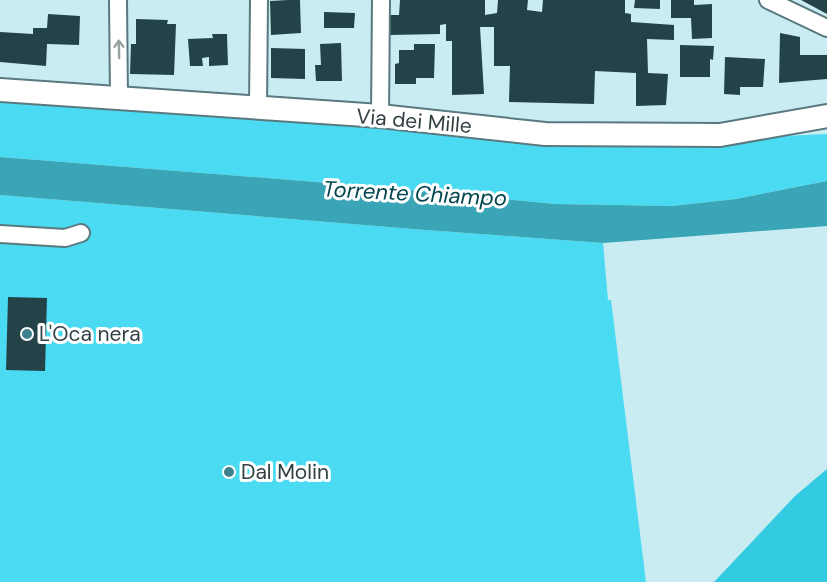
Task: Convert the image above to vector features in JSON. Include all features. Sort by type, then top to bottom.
[{"type":"main road","name":"Via dei Mille","points":[[0,90],[380,116],[545,134],[720,135],[827,116]]},
{"type":"street","points":[[118,0],[119,98]]},
{"type":"street","points":[[258,108],[259,0]]},
{"type":"street","points":[[380,116],[381,0]]},
{"type":"street","points":[[768,0],[827,28]]},
{"type":"street","points":[[0,234],[64,238],[81,232]]},
{"type":"shaded area","points":[[0,90],[721,139],[827,134],[827,181],[736,199],[672,206],[555,204],[354,185],[0,157]]},
{"type":"shaded area","points":[[0,195],[603,243],[608,300],[611,300],[646,582],[0,582]]},
{"type":"shaded area","points":[[827,469],[827,582],[714,582],[795,496]]},
{"type":"water","name":"Torrente Chiampo","points":[[0,157],[354,185],[555,204],[672,206],[736,199],[827,181],[827,226],[603,243],[0,195]]},
{"type":"building","points":[[300,0],[301,33],[271,35],[270,1]]},
{"type":"building","points":[[400,0],[485,0],[485,15],[497,13],[498,0],[528,0],[527,10],[542,12],[543,0],[625,0],[625,13],[631,14],[631,22],[674,25],[674,40],[647,39],[648,73],[668,74],[666,105],[636,106],[636,73],[595,71],[594,104],[509,102],[510,66],[494,66],[494,27],[480,27],[484,94],[452,95],[452,41],[446,41],[446,24],[440,25],[440,34],[389,35],[390,15],[399,15]]},
{"type":"building","points":[[635,0],[660,0],[660,9],[634,8]]},
{"type":"building","points":[[671,0],[694,0],[694,5],[712,4],[712,38],[692,39],[691,18],[671,18]]},
{"type":"building","points":[[801,0],[827,0],[827,14]]},
{"type":"building","points":[[324,12],[355,13],[354,28],[324,28]]},
{"type":"building","points":[[48,14],[80,16],[79,45],[47,44],[46,66],[0,62],[0,32],[33,34],[33,28],[47,28]]},
{"type":"building","points":[[136,19],[168,20],[167,24],[176,24],[174,75],[130,74],[131,44],[136,44]]},
{"type":"building","points":[[780,33],[800,37],[800,55],[827,55],[827,79],[779,83]]},
{"type":"building","points":[[212,34],[227,34],[228,65],[209,66],[209,57],[202,58],[203,66],[190,66],[188,39],[213,38]]},
{"type":"building","points":[[341,43],[342,81],[316,81],[315,65],[321,65],[320,44]]},
{"type":"building","points":[[414,44],[435,44],[434,78],[416,78],[416,84],[395,84],[395,64],[399,63],[399,50],[414,50]]},
{"type":"building","points":[[680,45],[714,46],[713,60],[710,59],[710,77],[680,77]]},
{"type":"building","points":[[271,48],[305,49],[305,79],[271,78]]},
{"type":"building","points":[[725,57],[765,59],[763,87],[740,87],[740,95],[724,94]]},
{"type":"building","name":"L'Oca nera","points":[[8,297],[47,298],[45,371],[6,370]]},
{"type":"place","name":"L'Oca nera","points":[[27,334]]},
{"type":"place","name":"Dal Molin","points":[[229,472]]}]
